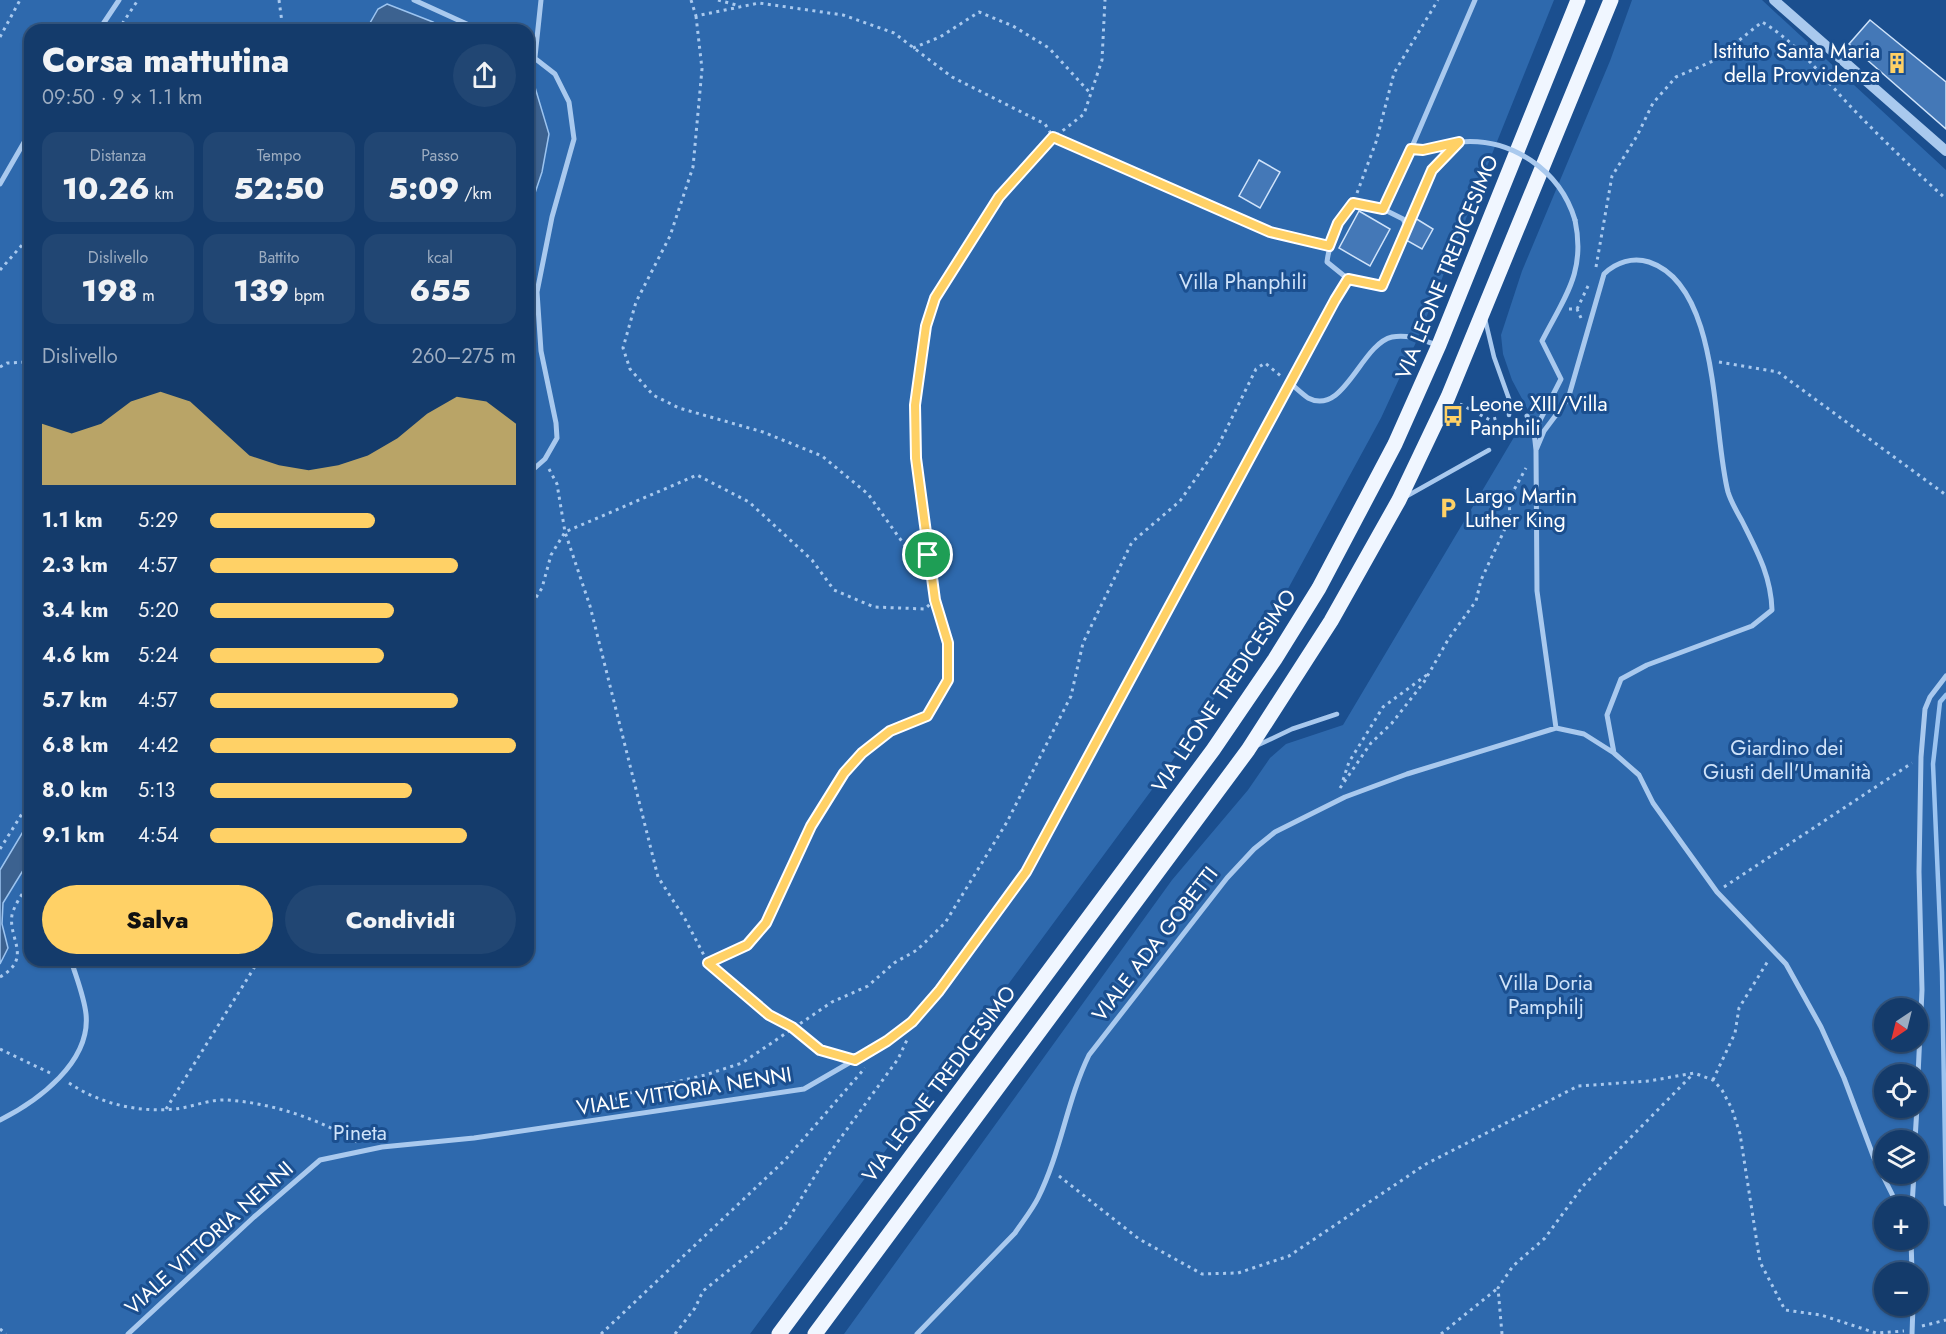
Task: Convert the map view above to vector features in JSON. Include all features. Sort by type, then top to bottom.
[{"type":"main road","name":"VIA LEONE TREDICESIMO","points":[[779,1334],[1249,698],[1314,596],[1352,529],[1395,444],[1439,345],[1578,0]]},
{"type":"main road","points":[[815,1334],[1248,750],[1306,664],[1399,500],[1448,397],[1611,0]]},
{"type":"street","points":[[103,24],[119,0]]},
{"type":"street","points":[[414,0],[467,24]]},
{"type":"street","points":[[534,469],[545,459],[556,438],[556,423],[541,351],[537,292],[552,217],[574,139],[569,102],[555,74],[535,57],[541,0]]},
{"type":"street","points":[[1383,209],[1475,0]]},
{"type":"street","points":[[1774,0],[1946,152]]},
{"type":"street","points":[[0,184],[24,142]]},
{"type":"street","points":[[1411,149],[1423,150],[1459,142],[1498,145],[1535,163],[1560,188],[1575,220],[1579,239],[1578,266],[1542,341],[1561,379],[1534,432]]},
{"type":"street","points":[[1353,203],[1383,209],[1403,219],[1407,225],[1394,263],[1382,286],[1348,279],[1327,262],[1329,246],[1338,223],[1353,203]]},
{"type":"street","points":[[1536,450],[1544,430],[1568,399],[1604,274],[1621,262],[1642,260],[1665,270],[1687,292],[1694,305],[1709,361],[1721,462],[1726,485],[1729,496],[1761,556],[1772,588],[1772,610],[1752,626],[1647,666],[1621,679],[1607,715],[1614,753]]},
{"type":"street","name":"VIALE VITTORIA NENNI","points":[[128,1334],[254,1217],[320,1160],[369,1150],[594,1121],[804,1089],[887,1041],[920,1013],[1026,872],[1348,279]]},
{"type":"street","points":[[1290,383],[1309,399],[1323,400],[1346,386],[1371,350],[1383,340],[1404,336],[1439,345]]},
{"type":"street","points":[[1527,416],[1534,432],[1536,450],[1537,591],[1556,728],[1584,734],[1614,753],[1639,775],[1653,803],[1717,892],[1786,964],[1821,1027],[1844,1078],[1874,1158],[1893,1196]]},
{"type":"street","points":[[1919,1064],[1922,990],[1919,872],[1921,757],[1925,709],[1930,696],[1946,676]]},
{"type":"street","name":"VIALE ADA GOBETTI","points":[[917,1334],[1016,1233],[1038,1198],[1050,1169],[1074,1084],[1089,1054],[1227,878],[1254,849],[1275,832],[1332,803],[1407,774],[1556,728]]},
{"type":"street","points":[[0,1120],[42,1093],[59,1077],[82,1046],[86,1015],[73,966]]},
{"type":"lane","points":[[1484,310],[1491,346],[1510,403],[1509,415]]},
{"type":"lane","points":[[1399,500],[1489,450]]},
{"type":"lane","points":[[1248,750],[1292,729],[1337,714]]},
{"type":"path","points":[[0,37],[20,0]]},
{"type":"path","points":[[122,24],[138,0]]},
{"type":"path","points":[[279,0],[282,24]]},
{"type":"path","points":[[692,0],[702,69],[693,167],[670,236],[636,302],[623,348],[630,369],[653,395],[679,408],[762,432],[822,456],[868,494],[908,550],[928,555]]},
{"type":"path","points":[[718,0],[742,7]]},
{"type":"path","points":[[708,963],[747,945],[766,923],[811,826],[844,773],[862,753],[890,731],[927,716],[948,680],[948,643],[935,600],[916,458],[915,405],[926,326],[935,298],[999,197],[1053,137],[1084,114],[1102,60],[1105,0]]},
{"type":"path","points":[[1353,203],[1376,142],[1394,74],[1438,0]]},
{"type":"path","points":[[696,16],[759,3],[843,15],[894,33],[952,77],[1045,124],[1053,137],[1270,232],[1329,246]]},
{"type":"path","points":[[913,48],[940,37],[979,12],[1013,26],[1048,48],[1091,94]]},
{"type":"path","points":[[1587,334],[1577,309],[1596,267],[1612,176],[1637,136],[1653,103],[1676,77],[1713,62],[1762,22],[1776,30],[1878,134],[1946,199]]},
{"type":"path","points":[[1407,225],[1432,170],[1459,142]]},
{"type":"path","points":[[0,270],[24,243]]},
{"type":"path","points":[[1558,309],[1577,309]]},
{"type":"path","points":[[1709,361],[1778,372],[1946,495]]},
{"type":"path","points":[[0,367],[7,363],[24,362]]},
{"type":"path","points":[[594,1121],[599,1111],[622,1095],[705,1075],[742,1063],[832,1002],[868,986],[894,963],[917,950],[945,923],[1007,822],[1071,696],[1083,643],[1132,542],[1180,501],[1217,448],[1256,369],[1265,363],[1290,383]]},
{"type":"path","points":[[1448,397],[1490,420],[1509,415]]},
{"type":"path","points":[[1332,803],[1343,782],[1431,672],[1449,638],[1476,601],[1482,580],[1510,518],[1509,499],[1536,450]]},
{"type":"path","points":[[545,459],[556,484],[565,532],[590,606],[658,877],[685,919],[708,963],[769,1015],[792,1027],[820,1050],[855,1060]]},
{"type":"path","points":[[534,601],[542,588],[551,555],[565,532],[697,475],[749,502],[812,560],[834,590],[874,607],[925,609],[935,600]]},
{"type":"path","points":[[1343,782],[1348,762],[1383,707],[1431,672]]},
{"type":"path","points":[[1717,892],[1921,757]]},
{"type":"path","points":[[0,849],[24,811]]},
{"type":"path","points":[[0,977],[9,972],[19,951],[12,917],[24,894]]},
{"type":"path","points":[[1713,1080],[1735,1033],[1739,1008],[1774,952]]},
{"type":"path","points":[[166,1109],[255,966]]},
{"type":"path","points":[[675,1334],[695,1308],[703,1291],[784,1226],[826,1158],[898,1059],[920,1013]]},
{"type":"path","points":[[0,1049],[59,1077],[79,1090],[124,1108],[166,1109],[225,1100],[265,1106],[327,1124],[369,1150]]},
{"type":"path","points":[[601,1334],[785,1160],[866,1067]]},
{"type":"path","points":[[1050,1169],[1138,1239],[1156,1249],[1202,1274],[1238,1273],[1289,1256],[1426,1164],[1578,1086],[1649,1081],[1694,1073],[1713,1080],[1722,1090],[1732,1109],[1740,1134],[1760,1262],[1785,1310],[1821,1316],[1876,1334],[1889,1334]]},
{"type":"path","points":[[1441,1334],[1498,1288],[1513,1266],[1545,1238],[1583,1186],[1694,1073]]},
{"type":"path","points":[[1498,1288],[1502,1334]]},
{"type":"path","points":[[1913,1331],[1946,1320]]},
{"type":"path","points":[[0,1329],[6,1334]]},
{"type":"green space","points":[[0,0],[1554,0],[1418,338],[1381,418],[1289,587],[1162,776],[750,1334],[0,1334]]},
{"type":"green space","name":"Villa Doria Pamphilj","points":[[1632,0],[1762,0],[1946,170],[1946,1334],[844,1334],[1172,880],[1248,790],[1270,758],[1286,744],[1343,725],[1529,412],[1512,380],[1503,354],[1501,335],[1522,271],[1610,61]]},
{"type":"shaded area","points":[[387,4],[436,24],[369,24],[378,9]]},
{"type":"shaded area","points":[[534,84],[549,134],[542,172],[534,196]]},
{"type":"shaded area","points":[[24,830],[24,869],[3,903],[2,924],[8,948],[0,964],[0,870]]},
{"type":"building","name":"Istituto Santa Maria della Provvidenza","points":[[1870,20],[1946,82],[1946,129],[1849,44]]},
{"type":"building","points":[[1259,160],[1280,172],[1260,208],[1239,196]]},
{"type":"building","points":[[1359,211],[1390,229],[1370,266],[1339,248]]},
{"type":"building","points":[[1415,218],[1433,229],[1422,249],[1406,240]]},
{"type":"waterway","points":[[1946,695],[1940,702],[1933,764],[1942,972],[1946,1204]]},
{"type":"place","name":"Istituto Santa Maria della Provvidenza","points":[[1897,63]]},
{"type":"place","name":"Leone XIII/Villa Panphili","points":[[1453,416]]},
{"type":"place","name":"Largo Martin Luther King","points":[[1448,508]]},
{"type":"route","points":[[1053,137],[1270,232],[1329,246],[1338,223],[1353,203],[1383,209],[1411,149],[1423,150],[1459,142],[1432,170],[1417,199],[1394,263],[1382,286],[1369,286],[1348,279],[1335,300],[1026,872],[939,991],[912,1022],[887,1041],[855,1060],[820,1050],[792,1027],[769,1015],[708,963],[747,945],[766,923],[811,826],[844,773],[862,753],[890,731],[927,716],[948,680],[948,643],[935,600],[928,555],[916,458],[915,405],[926,326],[935,298],[972,237],[999,197],[1053,137]]},
{"type":"park label","name":"Villa Phanphili","points":[[1243,282]]},
{"type":"park label","name":"Giardino dei Giusti dell'Umanità","points":[[1787,760]]},
{"type":"park label","name":"Pineta","points":[[360,1133]]}]
